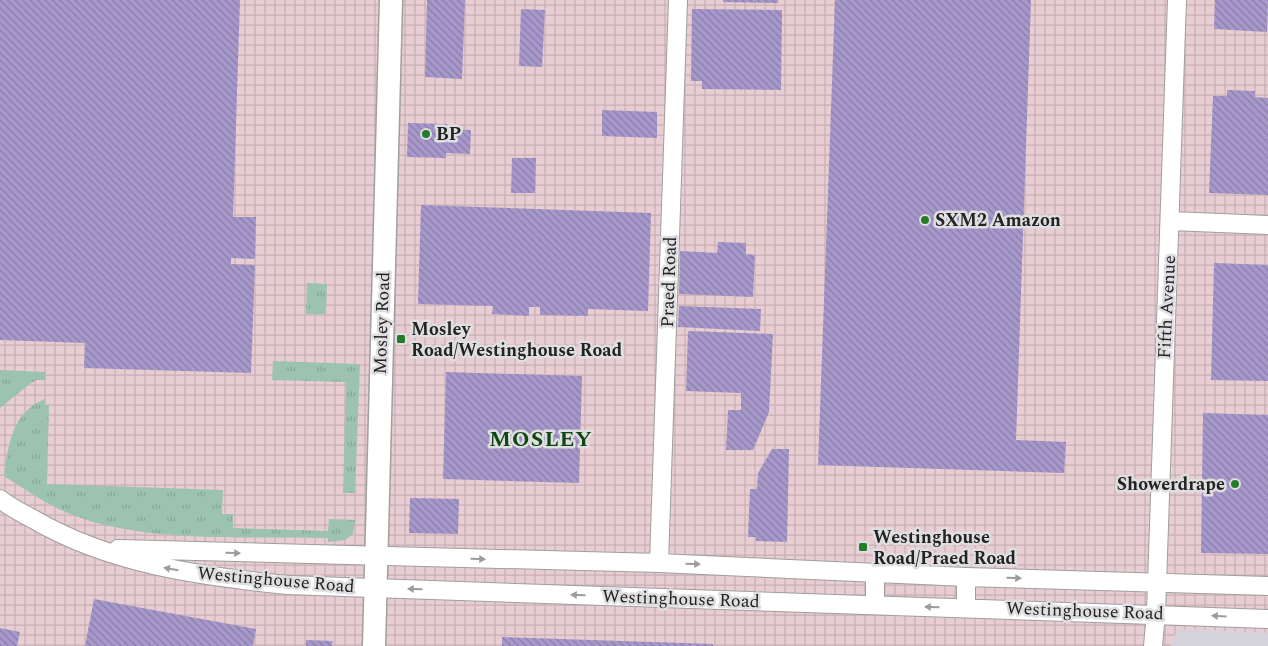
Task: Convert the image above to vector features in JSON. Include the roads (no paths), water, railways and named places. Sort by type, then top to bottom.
[{"type":"main road","name":"Mosley Road","points":[[374,646],[391,0]]},
{"type":"street","name":"Praed Road","points":[[659,563],[678,0]]},
{"type":"street","name":"Fifth Avenue","points":[[1153,646],[1156,613],[1177,0]]},
{"type":"street","points":[[1170,221],[1268,225]]},
{"type":"street","name":"Westinghouse Road","points":[[0,499],[48,528],[97,548],[147,565],[233,579],[287,585],[1156,613],[1268,619]]},
{"type":"street","name":"Westinghouse Road","points":[[97,548],[659,563],[966,577],[1268,586]]},
{"type":"street","points":[[874,605],[876,573]]},
{"type":"street","points":[[966,577],[966,608]]},
{"type":"place","name":"BP","points":[[426,134]]},
{"type":"place","name":"SXM2 Amazon","points":[[925,220]]},
{"type":"place","name":"Mosley Road/Westinghouse Road","points":[[401,339]]},
{"type":"place","name":"Showerdrape","points":[[1235,484]]},
{"type":"place","name":"Westinghouse Road/Praed Road","points":[[863,547]]},
{"type":"district","name":"MOSLEY","points":[[541,439]]}]
